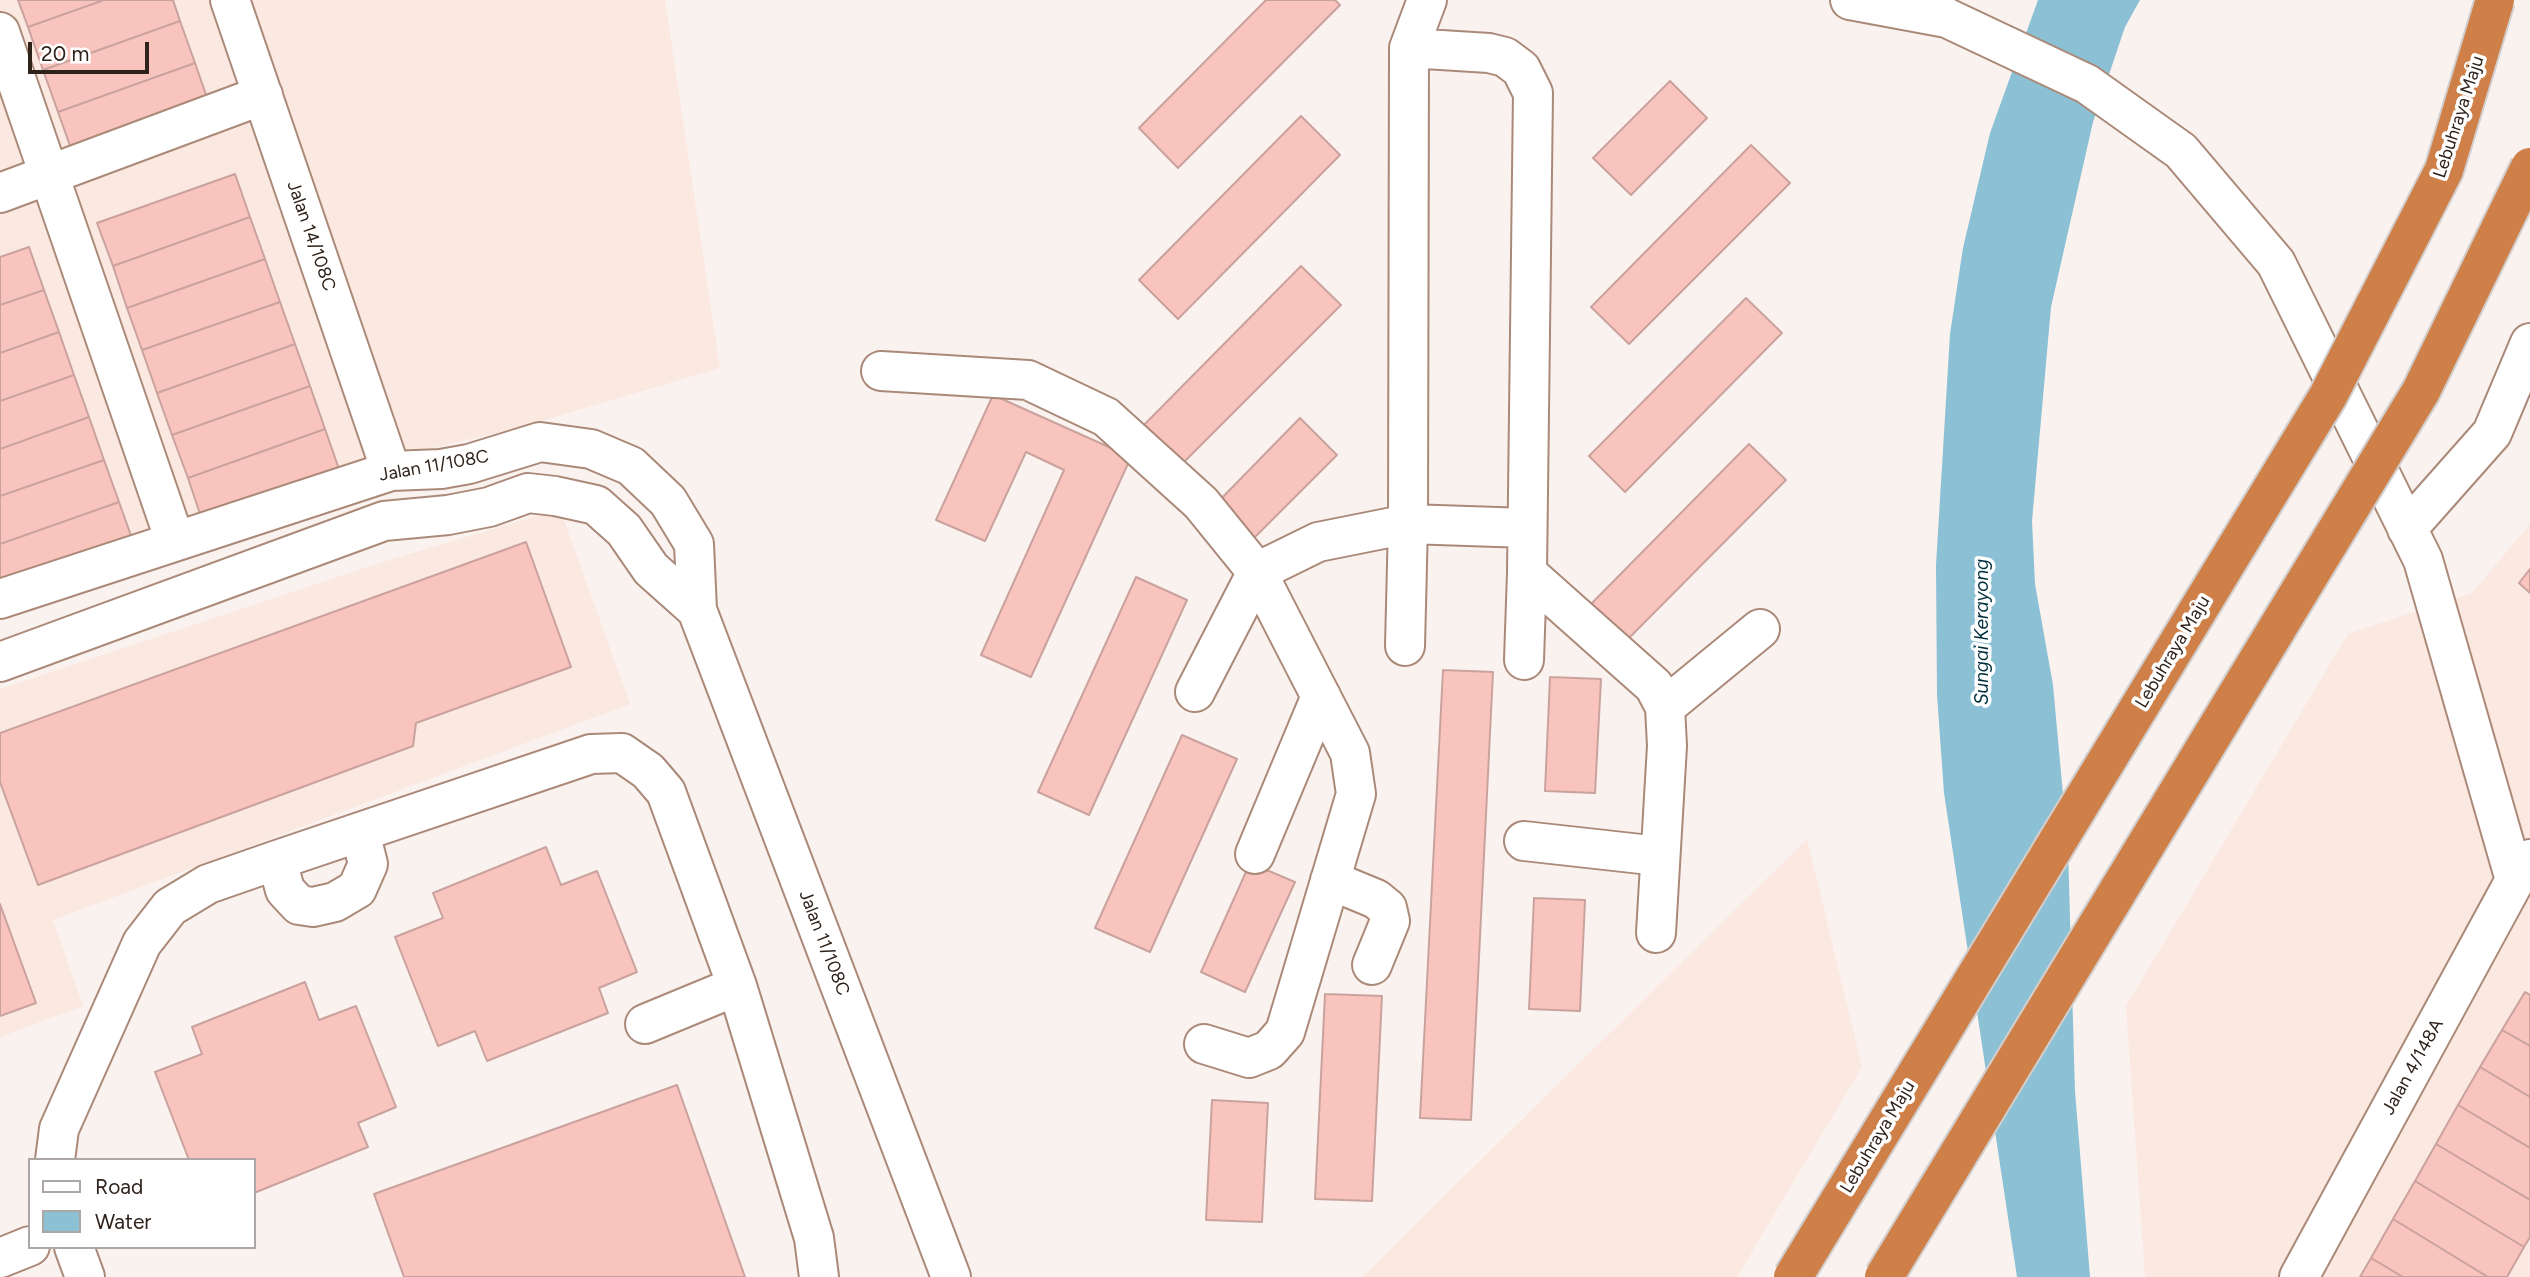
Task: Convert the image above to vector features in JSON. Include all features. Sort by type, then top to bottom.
[{"type":"highway","name":"Lebuhraya Maju","points":[[1793,1277],[2329,396],[2444,170],[2495,0]]},
{"type":"highway","points":[[1884,1277],[2421,391],[2530,167]]},
{"type":"street","name":"Jalan 14/108C","points":[[230,0],[391,471]]},
{"type":"street","points":[[1405,646],[1408,524],[1409,48],[1427,0]]},
{"type":"street","points":[[1850,0],[1944,15],[2087,84],[2181,151],[2276,263],[2423,560],[2522,869]]},
{"type":"street","points":[[0,32],[175,541]]},
{"type":"street","points":[[1409,48],[1489,53],[1505,57],[1521,69],[1533,93],[1524,660]]},
{"type":"street","points":[[0,192],[263,95]]},
{"type":"street","points":[[2407,529],[2492,433],[2530,344]]},
{"type":"street","points":[[881,371],[1028,380],[1106,417],[1201,503],[1257,572],[1350,753],[1356,794],[1285,1032],[1269,1050],[1249,1058],[1204,1045]]},
{"type":"street","name":"Jalan 11/108C","points":[[0,599],[391,471],[441,469],[469,464],[540,442],[591,449],[631,466],[668,501],[694,544],[696,610],[951,1277]]},
{"type":"street","name":"Jalan 11/108C","points":[[0,662],[384,522],[489,507],[528,493],[596,505],[624,530],[650,569],[696,610]]},
{"type":"street","points":[[1195,692],[1257,572],[1318,542],[1408,524],[1527,528]]},
{"type":"street","points":[[1527,573],[1654,686],[1665,707],[1667,746],[1656,933]]},
{"type":"street","points":[[1665,707],[1760,629]]},
{"type":"street","points":[[1255,854],[1321,696]]},
{"type":"street","points":[[55,1158],[59,1129],[142,943],[170,907],[208,884],[360,832],[591,754],[622,753],[648,771],[666,792],[737,986],[814,1238],[819,1277]]},
{"type":"street","points":[[278,860],[285,890],[299,905],[313,907],[335,902],[357,889],[368,864],[360,832]]},
{"type":"street","points":[[1524,841],[1659,856]]},
{"type":"street","name":"Jalan 4/148A","points":[[2299,1277],[2522,869]]},
{"type":"street","points":[[1330,880],[1376,899],[1387,908],[1390,921],[1372,965]]},
{"type":"street","points":[[645,1024],[737,986]]},
{"type":"street","points":[[0,1258],[28,1247]]},
{"type":"street","points":[[75,1249],[85,1277]]},
{"type":"shaded area","points":[[0,0],[665,0],[720,368],[521,427],[364,464],[0,600]]},
{"type":"shaded area","points":[[560,509],[630,704],[53,920],[83,1006],[0,1037],[0,689],[386,561]]},
{"type":"shaded area","points":[[2530,524],[2530,1277],[2145,1277],[2126,1006],[2348,634],[2472,593]]},
{"type":"shaded area","points":[[1807,839],[1862,1067],[1737,1277],[1362,1277]]},
{"type":"water","name":"Sungai Kerayong","points":[[2038,0],[2140,0],[2125,27],[2093,122],[2051,307],[2032,521],[2035,584],[2053,685],[2068,849],[2075,1091],[2090,1277],[2017,1277],[1944,793],[1937,695],[1936,565],[1950,334],[1963,248],[1990,133]]},
{"type":"building","points":[[18,0],[104,0],[28,27]]},
{"type":"building","points":[[104,0],[173,0],[180,21],[43,70],[28,27]]},
{"type":"building","points":[[1266,0],[1335,0],[1340,5],[1178,168],[1139,128]]},
{"type":"building","points":[[180,21],[195,63],[58,112],[43,70]]},
{"type":"building","points":[[195,63],[210,106],[73,154],[58,112]]},
{"type":"building","points":[[1670,81],[1707,118],[1631,195],[1593,158]]},
{"type":"building","points":[[1301,116],[1340,155],[1178,319],[1139,280]]},
{"type":"building","points":[[1751,145],[1790,183],[1629,344],[1591,307]]},
{"type":"building","points":[[235,174],[250,217],[113,266],[97,223]]},
{"type":"building","points":[[250,217],[265,259],[127,308],[113,266]]},
{"type":"building","points":[[29,247],[44,290],[0,305],[0,257]]},
{"type":"building","points":[[265,259],[280,302],[142,350],[127,308]]},
{"type":"building","points":[[1301,266],[1341,305],[1175,471],[1136,433]]},
{"type":"building","points":[[44,290],[59,332],[0,353],[0,305]]},
{"type":"building","points":[[1746,298],[1782,333],[1625,492],[1589,456]]},
{"type":"building","points":[[280,302],[295,344],[157,393],[142,350]]},
{"type":"building","points":[[59,332],[74,375],[0,401],[0,353]]},
{"type":"building","points":[[295,344],[310,386],[172,435],[157,393]]},
{"type":"building","points":[[74,375],[89,417],[0,449],[0,401]]},
{"type":"building","points":[[310,386],[325,429],[188,478],[172,435]]},
{"type":"building","points":[[993,395],[1131,457],[1031,677],[981,655],[1064,470],[1026,452],[985,541],[936,520]]},
{"type":"building","points":[[89,417],[104,460],[0,496],[0,449]]},
{"type":"building","points":[[1300,418],[1337,455],[1250,542],[1214,506]]},
{"type":"building","points":[[325,429],[340,472],[202,520],[188,478]]},
{"type":"building","points":[[1749,444],[1786,480],[1627,640],[1591,604]]},
{"type":"building","points":[[104,460],[119,502],[0,544],[0,496]]},
{"type":"building","points":[[119,502],[134,544],[0,591],[0,544]]},
{"type":"building","points":[[526,542],[571,667],[416,723],[413,746],[38,885],[0,782],[0,733]]},
{"type":"building","points":[[2530,569],[2530,593],[2519,583]]},
{"type":"building","points":[[1136,577],[1187,600],[1089,815],[1038,792]]},
{"type":"building","points":[[1443,670],[1493,672],[1471,1120],[1420,1118]]},
{"type":"building","points":[[1550,677],[1601,679],[1595,793],[1545,791]]},
{"type":"building","points":[[1182,735],[1237,759],[1150,952],[1095,928]]},
{"type":"building","points":[[546,847],[561,885],[597,871],[637,972],[599,988],[608,1013],[487,1061],[475,1031],[438,1046],[395,937],[443,918],[433,893]]},
{"type":"building","points":[[1250,863],[1295,882],[1245,992],[1201,972]]},
{"type":"building","points":[[1534,898],[1585,900],[1580,1011],[1529,1009]]},
{"type":"building","points":[[0,904],[36,1003],[0,1016]]},
{"type":"building","points":[[305,982],[319,1020],[356,1006],[396,1107],[358,1123],[368,1147],[256,1192],[256,1158],[188,1158],[155,1072],[202,1054],[192,1027]]},
{"type":"building","points":[[2525,992],[2530,995],[2530,1046],[2502,1030]]},
{"type":"building","points":[[1325,994],[1382,996],[1372,1201],[1315,1199]]},
{"type":"building","points":[[2502,1030],[2530,1046],[2530,1097],[2480,1067]]},
{"type":"building","points":[[2480,1067],[2530,1097],[2530,1148],[2458,1105]]},
{"type":"building","points":[[677,1085],[745,1277],[404,1277],[374,1194]]},
{"type":"building","points":[[1212,1100],[1268,1103],[1262,1222],[1206,1220]]},
{"type":"building","points":[[2458,1105],[2530,1148],[2530,1200],[2436,1144]]},
{"type":"building","points":[[2436,1144],[2530,1200],[2530,1237],[2524,1247],[2415,1181]]},
{"type":"building","points":[[2415,1181],[2524,1247],[2507,1277],[2488,1277],[2393,1219]]},
{"type":"building","points":[[2393,1219],[2488,1277],[2403,1277],[2371,1258]]},
{"type":"building","points":[[2371,1258],[2403,1277],[2360,1277]]}]
